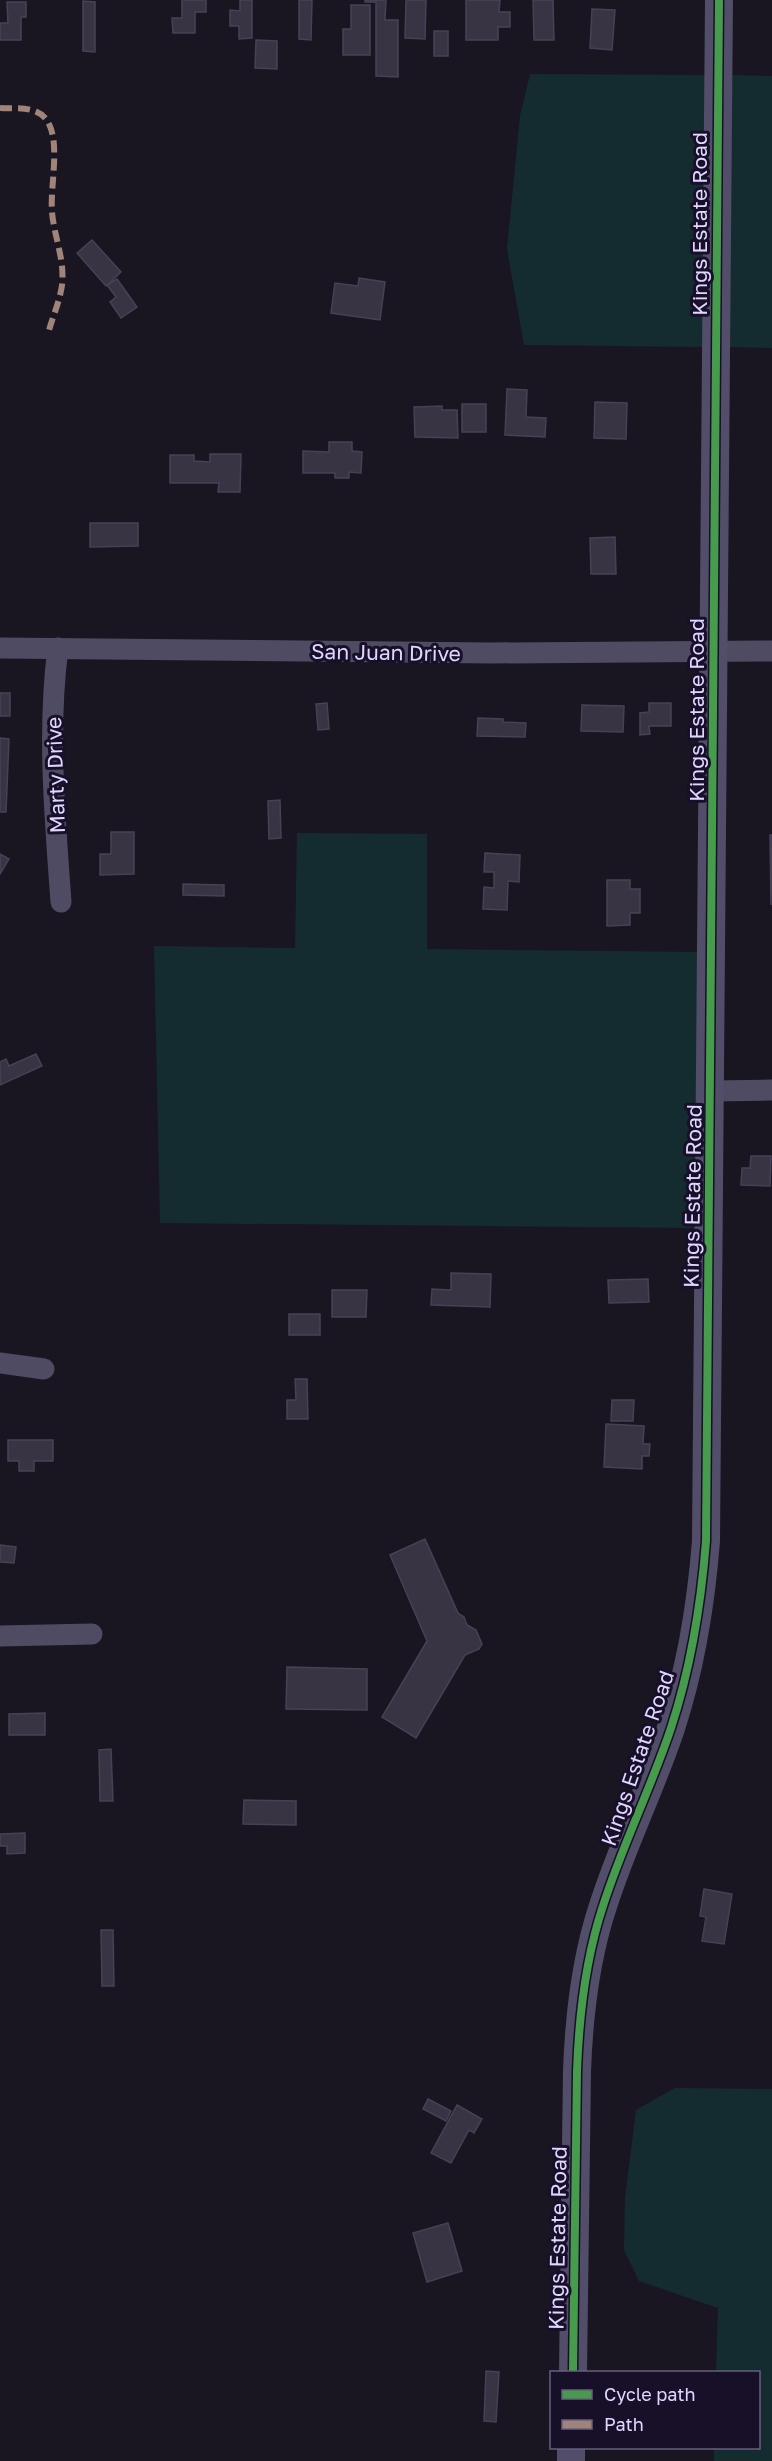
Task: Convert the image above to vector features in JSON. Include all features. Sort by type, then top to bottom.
[{"type":"street","name":"Kings Estate Road","points":[[573,2371],[578,2029],[583,1987],[591,1946],[603,1905],[671,1728],[685,1683],[702,1589],[706,1541],[718,0]]},
{"type":"street","name":"San Juan Drive","points":[[0,648],[492,653],[772,651]]},
{"type":"street","name":"Marty Drive","points":[[58,648],[53,684],[53,728],[55,820],[61,902]]},
{"type":"street","points":[[711,1091],[772,1090]]},
{"type":"street","points":[[0,1363],[44,1369]]},
{"type":"street","points":[[0,1636],[92,1634]]},
{"type":"green space","points":[[530,74],[707,75],[706,347],[524,345],[507,249],[520,116]]},
{"type":"green space","points":[[729,75],[772,76],[772,348],[727,347]]},
{"type":"green space","points":[[297,833],[427,834],[427,949],[702,952],[699,1228],[160,1223],[154,946],[295,948]]},
{"type":"green space","points":[[675,2088],[772,2089],[772,2461],[714,2461],[714,2449],[760,2449],[760,2371],[716,2371],[718,2308],[639,2281],[624,2250],[625,2198],[636,2110]]},
{"type":"building","points":[[182,0],[206,0],[206,12],[195,12],[195,33],[173,33],[172,18],[182,18]]},
{"type":"building","points":[[240,0],[252,0],[252,38],[239,39],[239,26],[230,26],[230,10],[240,11]]},
{"type":"building","points":[[299,0],[312,0],[311,40],[299,39]]},
{"type":"building","points":[[365,0],[386,0],[385,20],[398,20],[398,77],[376,76],[376,2],[365,2]]},
{"type":"building","points":[[406,0],[426,0],[425,39],[405,38]]},
{"type":"building","points":[[466,0],[500,0],[499,12],[510,12],[510,27],[498,27],[498,40],[466,40]]},
{"type":"building","points":[[533,0],[553,0],[554,40],[534,40]]},
{"type":"building","points":[[83,1],[95,2],[95,52],[83,51]]},
{"type":"building","points":[[7,2],[26,2],[26,17],[21,17],[21,40],[0,40],[0,23],[8,23]]},
{"type":"building","points":[[351,5],[370,5],[370,55],[343,55],[343,29],[351,29]]},
{"type":"building","points":[[592,9],[615,10],[612,50],[590,48]]},
{"type":"building","points":[[434,31],[448,31],[448,56],[434,56]]},
{"type":"building","points":[[256,40],[277,41],[277,69],[255,68]]},
{"type":"building","points":[[92,240],[121,272],[106,286],[77,253]]},
{"type":"building","points":[[359,278],[385,282],[380,320],[331,313],[335,283],[358,286]]},
{"type":"building","points":[[117,279],[137,307],[121,318],[110,302],[116,297],[107,285]]},
{"type":"building","points":[[507,389],[527,390],[526,417],[546,418],[545,437],[505,435]]},
{"type":"building","points":[[595,402],[627,403],[626,439],[594,438]]},
{"type":"building","points":[[462,404],[486,404],[486,432],[462,432]]},
{"type":"building","points":[[442,406],[442,410],[457,410],[458,438],[415,437],[414,407]]},
{"type":"building","points":[[329,442],[352,442],[352,451],[362,452],[361,473],[349,472],[349,478],[335,478],[335,473],[303,473],[303,451],[329,452]]},
{"type":"building","points":[[210,454],[241,454],[240,492],[218,492],[219,483],[170,483],[170,455],[194,455],[194,461],[210,462]]},
{"type":"building","points":[[90,523],[138,523],[138,546],[90,547]]},
{"type":"building","points":[[615,537],[616,574],[591,574],[590,538]]},
{"type":"building","points":[[0,693],[10,693],[10,716],[0,716]]},
{"type":"building","points":[[327,703],[329,729],[318,730],[316,704]]},
{"type":"building","points":[[649,703],[671,703],[671,726],[649,726],[650,734],[640,735],[640,713],[649,712]]},
{"type":"building","points":[[582,705],[624,706],[623,732],[581,731]]},
{"type":"building","points":[[478,718],[526,723],[525,737],[477,736]]},
{"type":"building","points":[[0,738],[9,739],[6,812],[0,812]]},
{"type":"building","points":[[280,800],[281,838],[269,839],[268,801]]},
{"type":"building","points":[[111,832],[134,832],[134,874],[100,875],[100,854],[111,854]]},
{"type":"building","points":[[770,835],[772,835],[771,905]]},
{"type":"building","points":[[485,853],[520,855],[519,882],[508,881],[507,910],[483,909],[484,887],[494,888],[494,872],[484,872]]},
{"type":"building","points":[[0,854],[9,859],[0,874]]},
{"type":"building","points":[[607,880],[630,880],[630,889],[640,889],[640,913],[630,913],[630,925],[607,926]]},
{"type":"building","points":[[183,884],[224,885],[224,896],[183,895]]},
{"type":"building","points":[[36,1054],[42,1066],[0,1085],[0,1062],[6,1059],[9,1066]]},
{"type":"building","points":[[751,1156],[771,1156],[770,1186],[741,1185],[742,1168],[750,1168]]},
{"type":"building","points":[[451,1273],[491,1274],[490,1307],[431,1305],[432,1289],[451,1290]]},
{"type":"building","points":[[648,1279],[649,1302],[609,1303],[608,1280]]},
{"type":"building","points":[[332,1290],[367,1290],[366,1317],[332,1317]]},
{"type":"building","points":[[289,1314],[320,1314],[320,1335],[289,1335]]},
{"type":"building","points":[[295,1379],[307,1379],[308,1419],[287,1419],[287,1400],[296,1400]]},
{"type":"building","points":[[612,1400],[634,1400],[633,1421],[611,1421]]},
{"type":"building","points":[[606,1424],[644,1426],[643,1444],[650,1444],[649,1456],[642,1456],[642,1469],[604,1467]]},
{"type":"building","points":[[8,1440],[53,1440],[53,1461],[34,1461],[34,1471],[19,1471],[19,1461],[8,1461]]},
{"type":"building","points":[[425,1539],[458,1613],[464,1617],[467,1625],[476,1630],[482,1644],[479,1649],[465,1655],[416,1738],[382,1717],[427,1641],[390,1555]]},
{"type":"building","points":[[0,1545],[16,1547],[14,1563],[0,1562]]},
{"type":"building","points":[[287,1667],[367,1669],[367,1710],[286,1709]]},
{"type":"building","points":[[45,1713],[45,1735],[9,1735],[9,1714]]},
{"type":"building","points":[[111,1749],[113,1801],[100,1801],[99,1750]]},
{"type":"building","points":[[244,1800],[296,1801],[296,1825],[243,1824]]},
{"type":"building","points":[[25,1833],[25,1853],[7,1854],[7,1846],[0,1846],[0,1834]]},
{"type":"building","points":[[704,1889],[732,1894],[724,1944],[702,1941],[706,1917],[700,1916]]},
{"type":"building","points":[[101,1930],[113,1930],[114,1986],[102,1986]]},
{"type":"building","points":[[428,2099],[451,2111],[446,2121],[423,2109]]},
{"type":"building","points":[[457,2105],[482,2119],[474,2133],[469,2130],[451,2163],[431,2153]]},
{"type":"building","points":[[448,2223],[462,2271],[427,2282],[413,2233]]},
{"type":"building","points":[[486,2371],[499,2372],[496,2422],[484,2421]]},
{"type":"marked path","points":[[0,108],[21,108],[34,111],[45,118],[52,133],[54,144],[52,212],[63,276],[60,297],[48,334]]},
{"type":"cycle path","points":[[573,2371],[577,2071],[584,1988],[603,1906],[678,1705],[694,1636],[706,1541],[719,0]]}]
